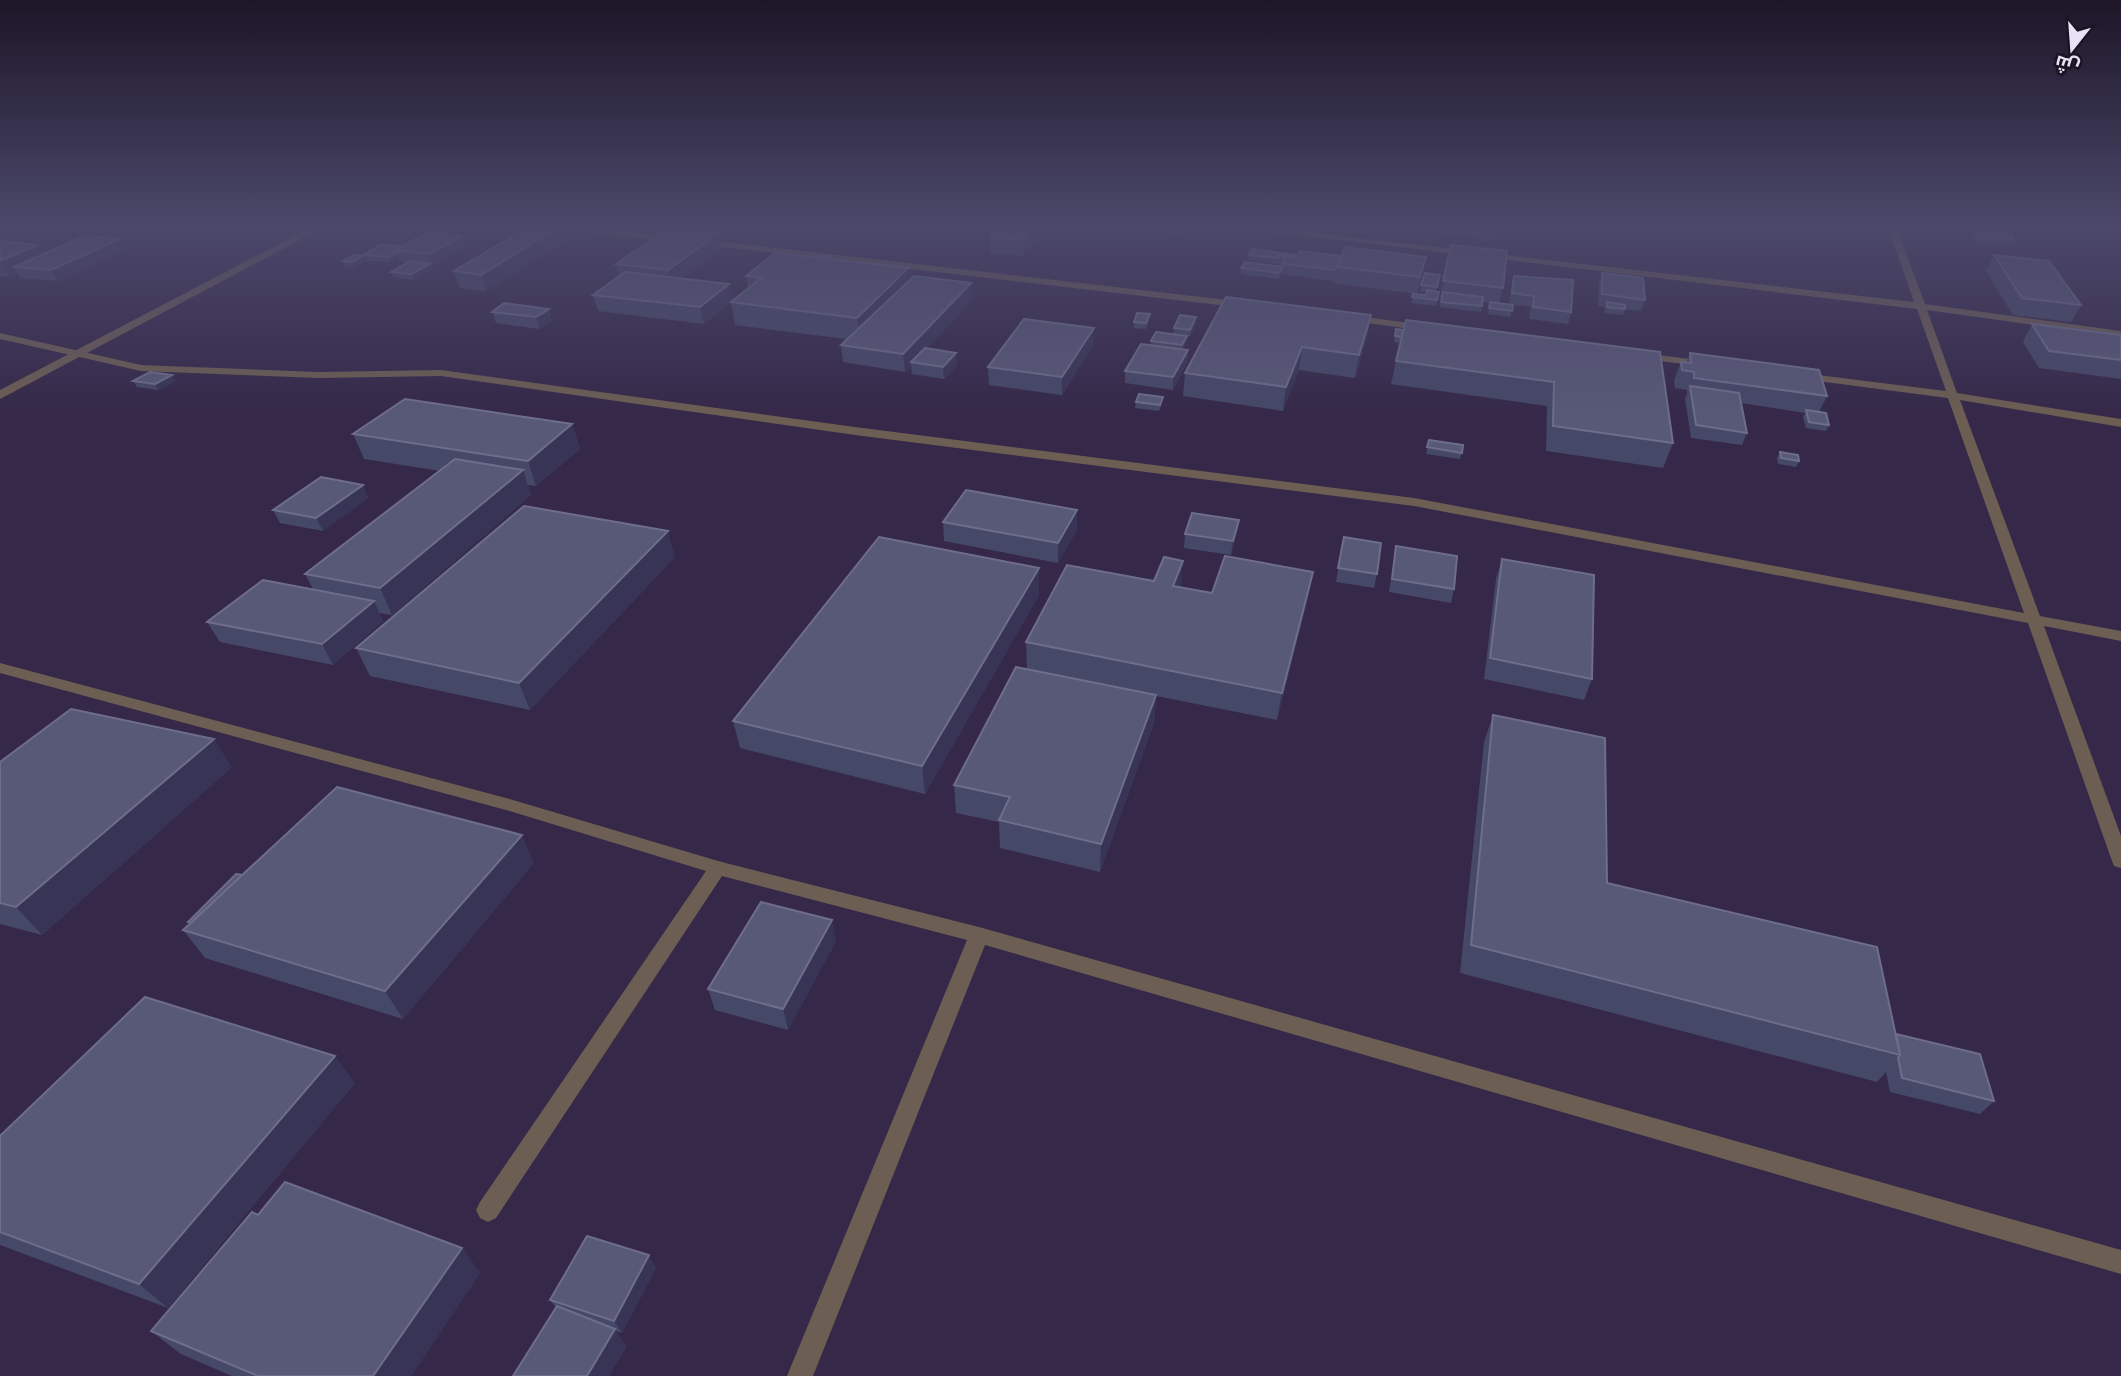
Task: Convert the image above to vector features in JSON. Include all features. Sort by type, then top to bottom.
[{"type":"street","points":[[0,395],[203,288]]},
{"type":"lane","points":[[1099,288],[1253,306]]},
{"type":"lane","points":[[1766,288],[2121,334]]},
{"type":"lane","points":[[1914,288],[2121,861]]},
{"type":"lane","points":[[1336,316],[1432,329]]},
{"type":"lane","points":[[0,336],[141,368],[319,375],[441,373],[855,431],[1414,502],[2121,636]]},
{"type":"lane","points":[[1625,353],[1720,366]]},
{"type":"lane","points":[[1788,374],[1952,395],[2121,423]]},
{"type":"lane","points":[[0,668],[506,804],[718,868],[979,935],[2121,1262]]},
{"type":"lane","points":[[488,1210],[718,868]]},
{"type":"lane","points":[[800,1376],[979,935]]},
{"type":"building","points":[[602,288],[724,288],[700,307],[593,295]]},
{"type":"building","points":[[748,288],[887,288],[857,318],[731,302]]},
{"type":"building","points":[[901,288],[966,288],[903,354],[841,345]]},
{"type":"building","points":[[1513,288],[1572,288],[1571,312],[1533,307],[1534,296],[1512,293]]},
{"type":"building","points":[[1602,288],[1644,288],[1645,300],[1602,294]]},
{"type":"building","points":[[2016,288],[2069,288],[2081,305],[2022,298]]},
{"type":"building","points":[[1427,290],[1439,292],[1437,300],[1412,297],[1413,294],[1426,295]]},
{"type":"building","points":[[1443,292],[1483,297],[1482,306],[1441,302]]},
{"type":"building","points":[[1226,297],[1371,315],[1359,355],[1302,347],[1286,387],[1185,373]]},
{"type":"building","points":[[1490,302],[1513,305],[1512,311],[1489,308]]},
{"type":"building","points":[[1607,302],[1625,305],[1625,309],[1607,307]]},
{"type":"building","points":[[504,303],[549,309],[536,317],[492,312]]},
{"type":"building","points":[[1137,313],[1150,314],[1146,323],[1134,322]]},
{"type":"building","points":[[1180,315],[1196,317],[1190,330],[1174,328]]},
{"type":"building","points":[[1024,319],[1094,328],[1062,377],[988,367]]},
{"type":"building","points":[[1406,320],[1660,352],[1673,443],[1553,426],[1554,382],[1396,361]]},
{"type":"building","points":[[2032,324],[2121,335],[2121,360],[2049,351]]},
{"type":"building","points":[[1396,329],[1403,330],[1402,337],[1395,336]]},
{"type":"building","points":[[1156,332],[1187,336],[1182,345],[1151,341]]},
{"type":"building","points":[[1141,344],[1188,350],[1173,377],[1125,371]]},
{"type":"building","points":[[925,348],[956,353],[943,367],[911,362]]},
{"type":"building","points":[[1690,353],[1819,370],[1827,396],[1694,378],[1694,372],[1682,370],[1681,362],[1691,363]]},
{"type":"building","points":[[150,372],[172,375],[155,384],[133,381]]},
{"type":"building","points":[[1690,386],[1739,393],[1747,433],[1696,425]]},
{"type":"building","points":[[1139,394],[1163,397],[1160,405],[1136,402]]},
{"type":"building","points":[[405,399],[572,424],[528,461],[353,434]]},
{"type":"building","points":[[1806,410],[1826,413],[1829,425],[1809,422]]},
{"type":"building","points":[[1429,440],[1463,445],[1462,453],[1427,447]]},
{"type":"building","points":[[1780,452],[1798,455],[1799,461],[1781,458]]},
{"type":"building","points":[[455,459],[523,470],[380,588],[305,574]]},
{"type":"building","points":[[321,477],[363,485],[316,518],[273,510]]},
{"type":"building","points":[[966,490],[1077,510],[1058,543],[943,522]]},
{"type":"building","points":[[524,506],[668,531],[519,683],[356,648]]},
{"type":"building","points":[[1192,513],[1239,520],[1233,541],[1185,534]]},
{"type":"building","points":[[879,537],[1039,568],[922,766],[733,721]]},
{"type":"building","points":[[1344,537],[1381,543],[1377,574],[1338,568]]},
{"type":"building","points":[[1396,546],[1457,556],[1454,589],[1392,579]]},
{"type":"building","points":[[1225,556],[1313,572],[1282,693],[1026,642],[1067,565],[1154,581],[1164,557],[1183,561],[1173,586],[1212,593]]},
{"type":"building","points":[[1502,559],[1594,575],[1592,679],[1490,658]]},
{"type":"building","points":[[263,580],[374,601],[322,644],[207,622]]},
{"type":"building","points":[[1016,667],[1156,695],[1101,844],[999,820],[1010,797],[954,785]]},
{"type":"building","points":[[71,709],[214,739],[16,907],[0,903],[0,762]]},
{"type":"building","points":[[1493,715],[1605,738],[1607,883],[1877,947],[1900,1055],[1471,945]]},
{"type":"building","points":[[337,787],[522,835],[385,991],[183,930]]},
{"type":"building","points":[[236,874],[242,875],[191,923],[188,922]]},
{"type":"building","points":[[761,902],[832,920],[783,1009],[708,989]]},
{"type":"building","points":[[145,997],[335,1056],[139,1284],[0,1232],[0,1135]]},
{"type":"building","points":[[1896,1034],[1980,1054],[1994,1101],[1902,1078]]},
{"type":"building","points":[[285,1182],[462,1248],[373,1376],[258,1376],[151,1331],[252,1212],[258,1215]]},
{"type":"building","points":[[587,1236],[649,1255],[614,1321],[550,1300]]},
{"type":"building","points":[[557,1306],[615,1329],[587,1376],[513,1376]]}]
